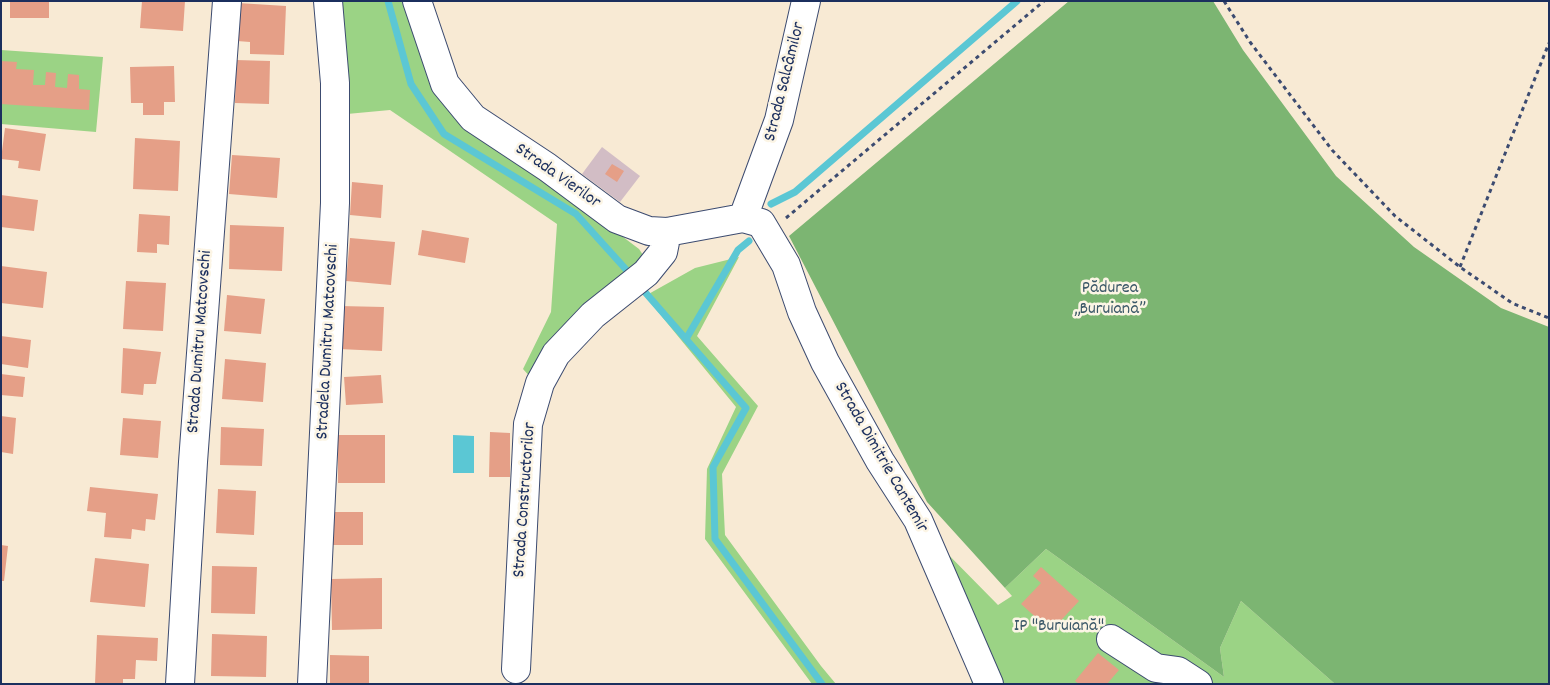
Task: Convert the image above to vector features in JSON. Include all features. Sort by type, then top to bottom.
[{"type":"street","name":"Strada Dumitru Matcovschi","points":[[180,684],[193,462],[227,1]]},
{"type":"street","name":"Stradela Dumitru Matcovschi","points":[[312,684],[335,203],[335,83],[328,1]]},
{"type":"street","name":"Strada Vierilor","points":[[417,1],[445,84],[473,118],[547,167],[617,219],[649,232],[667,232],[743,218]]},
{"type":"street","name":"Strada Salcâmilor","points":[[743,218],[780,120],[806,1]]},
{"type":"street","points":[[743,218],[761,223],[768,234]]},
{"type":"street","name":"Strada Constructorilor","points":[[516,669],[528,424],[540,383],[556,354],[593,315],[646,273],[662,252],[667,232]]},
{"type":"street","name":"Strada Dimitrie Cantemir","points":[[768,234],[786,266],[802,312],[825,362],[880,461],[918,520],[989,684]]},
{"type":"street","points":[[1111,639],[1156,668],[1178,671],[1198,684]]},
{"type":"path","points":[[768,234],[1044,1]]},
{"type":"path","points":[[1224,1],[1250,42],[1332,150],[1395,216],[1460,267],[1512,303],[1549,318]]},
{"type":"path","points":[[1460,267],[1549,43]]},
{"type":"shaded area","points":[[602,147],[640,176],[620,202],[582,174]]},
{"type":"green space","points":[[339,1],[402,1],[435,94],[465,130],[574,200],[639,249],[645,258],[532,379],[523,369],[551,312],[557,224],[390,110],[347,114]]},
{"type":"green space","name":"Pădurea „Buruiană”","points":[[1069,1],[1213,1],[1243,50],[1336,176],[1414,247],[1501,308],[1549,327],[1549,684],[1335,684],[1241,601],[1220,648],[1224,677],[1046,549],[1005,588],[927,502],[789,236]]},
{"type":"green space","points":[[1,50],[103,57],[96,132],[1,124]]},
{"type":"green space","points":[[739,257],[697,336],[758,406],[722,474],[725,535],[836,684],[812,684],[705,539],[707,469],[736,407],[645,296],[695,268]]},
{"type":"green space","name":"IP \"Buruiană\"","points":[[933,539],[998,605],[1012,596],[1005,588],[1046,549],[1224,677],[1220,648],[1241,601],[1335,684],[972,684]]},
{"type":"water","points":[[453,435],[474,436],[474,473],[453,473]]},
{"type":"building","points":[[10,1],[49,1],[49,18],[10,18]]},
{"type":"building","points":[[142,1],[185,1],[183,31],[140,28]]},
{"type":"building","points":[[238,3],[286,6],[284,55],[250,54],[250,42],[237,41]]},
{"type":"building","points":[[236,60],[270,61],[269,104],[235,103]]},
{"type":"building","points":[[1,61],[17,62],[16,69],[34,70],[33,85],[45,85],[46,72],[56,73],[55,87],[67,88],[68,74],[79,75],[79,89],[90,90],[89,110],[1,104]]},
{"type":"building","points":[[174,66],[175,102],[164,102],[164,115],[143,115],[143,103],[131,103],[130,67]]},
{"type":"building","points":[[5,128],[46,134],[40,171],[18,168],[19,161],[1,159]]},
{"type":"building","points":[[135,138],[180,141],[178,191],[133,189]]},
{"type":"building","points":[[232,155],[280,158],[277,198],[229,194]]},
{"type":"building","points":[[612,164],[624,171],[617,182],[605,174]]},
{"type":"building","points":[[352,182],[383,185],[381,218],[350,215]]},
{"type":"building","points":[[1,195],[38,200],[34,231],[1,227]]},
{"type":"building","points":[[139,214],[170,216],[169,245],[157,244],[157,253],[137,252]]},
{"type":"building","points":[[230,225],[284,227],[282,271],[229,269]]},
{"type":"building","points":[[422,230],[469,238],[465,263],[418,255]]},
{"type":"building","points":[[350,238],[395,242],[391,285],[346,281]]},
{"type":"building","points":[[1,266],[47,272],[43,308],[1,303]]},
{"type":"building","points":[[126,281],[166,283],[163,331],[123,329]]},
{"type":"building","points":[[227,295],[265,299],[261,334],[224,331]]},
{"type":"building","points":[[340,306],[384,307],[382,351],[339,349]]},
{"type":"building","points":[[1,336],[31,340],[28,368],[1,364]]},
{"type":"building","points":[[123,348],[161,352],[156,384],[144,384],[143,395],[121,393]]},
{"type":"building","points":[[225,359],[266,363],[263,402],[222,399]]},
{"type":"building","points":[[1,374],[25,377],[23,397],[1,395]]},
{"type":"building","points":[[381,375],[383,403],[346,405],[344,377]]},
{"type":"building","points":[[1,416],[16,418],[13,454],[1,452]]},
{"type":"building","points":[[123,418],[161,421],[158,458],[120,455]]},
{"type":"building","points":[[221,427],[264,429],[262,466],[220,465]]},
{"type":"building","points":[[490,432],[510,433],[510,477],[489,477]]},
{"type":"building","points":[[338,435],[385,435],[385,483],[338,483]]},
{"type":"building","points":[[90,487],[158,494],[155,520],[146,519],[145,531],[132,529],[131,539],[104,537],[106,513],[87,511]]},
{"type":"building","points":[[218,489],[256,491],[254,535],[216,533]]},
{"type":"building","points":[[331,512],[363,512],[363,545],[331,545]]},
{"type":"building","points":[[1,545],[8,546],[4,581],[1,581]]},
{"type":"building","points":[[95,558],[149,564],[145,607],[90,602]]},
{"type":"building","points":[[212,566],[257,567],[255,614],[211,613]]},
{"type":"building","points":[[1041,567],[1079,601],[1051,631],[1021,604],[1041,583],[1033,576]]},
{"type":"building","points":[[382,578],[382,629],[332,630],[331,579]]},
{"type":"building","points":[[212,634],[267,636],[266,677],[211,676]]},
{"type":"building","points":[[97,635],[158,638],[157,661],[136,660],[135,679],[123,679],[123,684],[95,684]]},
{"type":"building","points":[[1098,653],[1119,670],[1107,684],[1079,684],[1075,681]]},
{"type":"building","points":[[330,655],[369,656],[369,684],[330,684]]},
{"type":"waterway","points":[[388,1],[411,84],[444,134],[576,214],[631,275]]},
{"type":"waterway","points":[[771,204],[795,192],[1017,1]]},
{"type":"waterway","points":[[686,339],[738,250],[749,241]]},
{"type":"waterway","points":[[644,291],[746,408],[713,467],[715,539],[822,684]]}]
